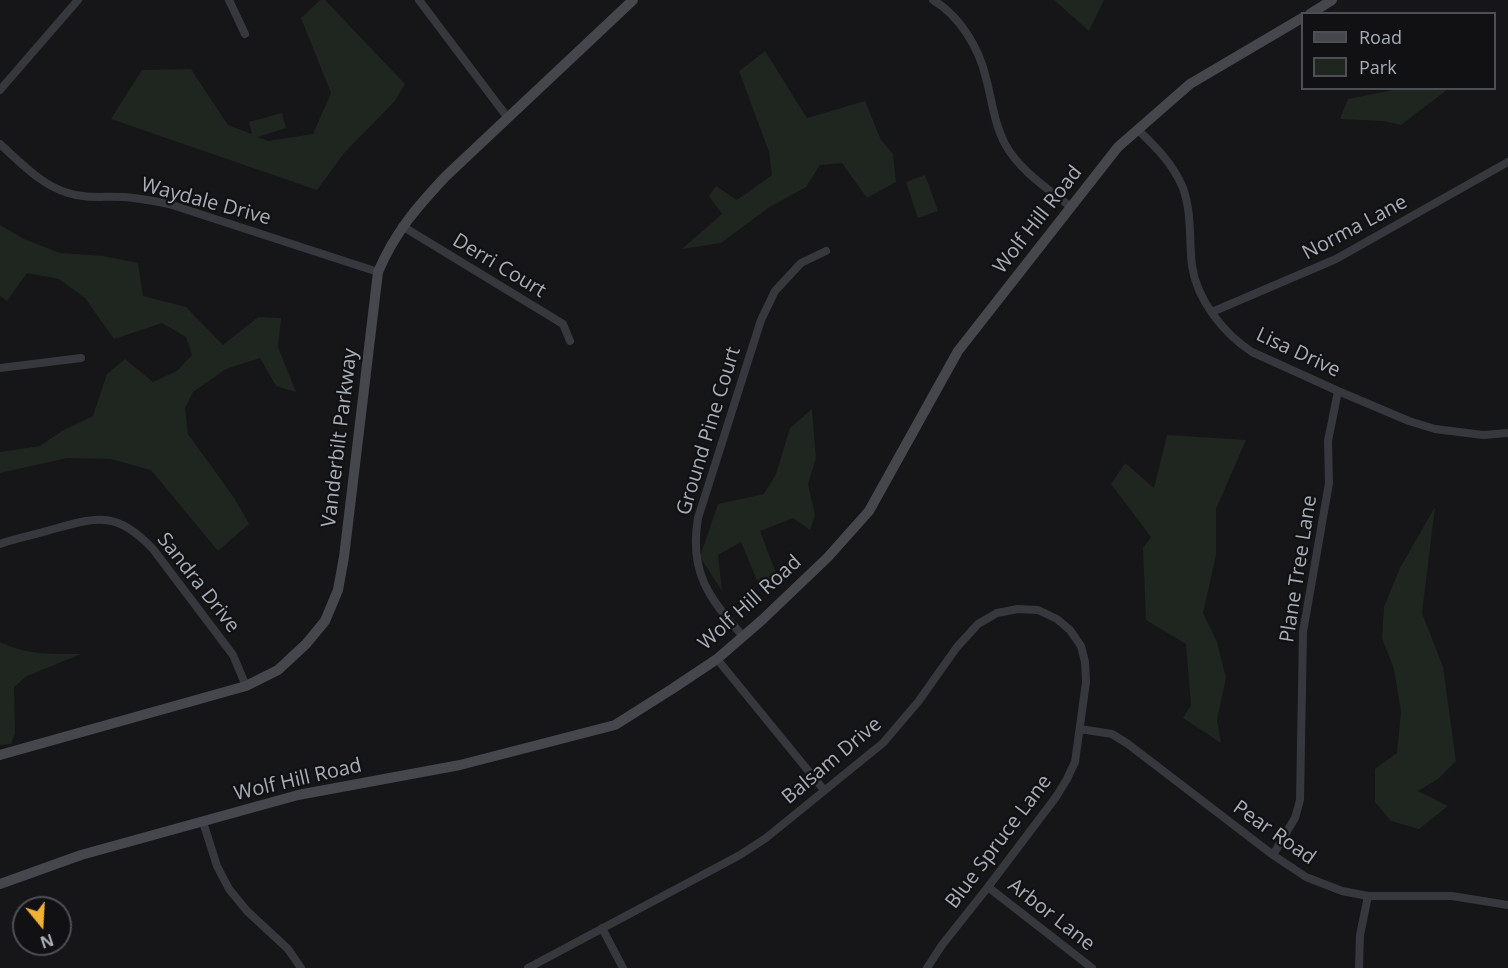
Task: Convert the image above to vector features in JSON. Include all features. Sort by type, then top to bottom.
[{"type":"street","points":[[0,90],[78,0]]},
{"type":"street","points":[[229,0],[245,34]]},
{"type":"street","points":[[419,0],[508,118]]},
{"type":"street","name":"Vanderbilt Parkway","points":[[0,755],[246,687],[278,670],[306,644],[326,621],[338,591],[344,556],[378,272],[389,246],[418,205],[633,0]]},
{"type":"street","points":[[933,0],[952,15],[966,32],[978,54],[986,76],[996,125],[1006,146],[1034,177],[1071,207]]},
{"type":"street","points":[[1313,12],[1332,0]]},
{"type":"street","name":"Wolf Hill Road","points":[[0,884],[81,855],[298,795],[460,765],[615,724],[717,659],[828,557],[869,511],[958,351],[1118,147],[1190,84],[1301,19]]},
{"type":"street","name":"Lisa Drive","points":[[1138,130],[1160,151],[1173,168],[1183,189],[1188,211],[1193,269],[1199,291],[1225,330],[1244,347],[1409,421],[1435,429],[1483,435],[1508,433]]},
{"type":"street","name":"Waydale Drive","points":[[0,144],[35,174],[53,187],[67,193],[84,197],[146,199],[169,204],[378,272]]},
{"type":"street","name":"Norma Lane","points":[[1212,312],[1336,259],[1508,162]]},
{"type":"street","name":"Derri Court","points":[[402,226],[563,324],[570,341]]},
{"type":"street","name":"Ground Pine Court","points":[[742,636],[711,598],[702,582],[696,560],[695,539],[699,518],[761,320],[775,291],[801,263],[826,251]]},
{"type":"street","points":[[0,368],[81,357]]},
{"type":"street","name":"Plane Tree Lane","points":[[1273,855],[1295,818],[1300,800],[1303,632],[1329,483],[1328,441],[1338,391]]},
{"type":"street","name":"Sandra Drive","points":[[0,544],[94,518],[123,524],[138,534],[153,549],[227,646],[246,687]]},
{"type":"street","name":"Balsam Drive","points":[[528,968],[740,855],[766,838],[883,743],[918,702],[957,647],[978,624],[997,613],[1018,609],[1038,610],[1057,619],[1070,630],[1081,646],[1085,662],[1086,682],[1080,729]]},
{"type":"street","points":[[717,659],[824,790]]},
{"type":"street","name":"Pear Road","points":[[1080,729],[1112,734],[1128,744],[1273,855],[1306,877],[1342,891],[1368,896],[1452,896],[1508,905]]},
{"type":"street","name":"Blue Spruce Lane","points":[[927,968],[948,936],[988,887],[1067,779],[1076,762],[1080,729]]},
{"type":"street","points":[[203,822],[218,866],[229,889],[247,911],[288,949],[301,968]]},
{"type":"street","name":"Arbor Lane","points":[[988,887],[1092,968]]},
{"type":"street","points":[[1359,968],[1360,935],[1368,896]]},
{"type":"street","points":[[602,928],[623,968]]},
{"type":"green space","points":[[320,0],[325,0],[405,84],[395,101],[345,152],[317,190],[111,119],[142,70],[191,69],[228,125],[252,134],[249,122],[282,113],[286,128],[258,137],[268,141],[313,134],[331,93],[301,18]]},
{"type":"green space","points":[[1054,0],[1104,0],[1089,31]]},
{"type":"green space","points":[[765,51],[807,118],[865,101],[881,140],[893,154],[896,182],[867,198],[842,163],[820,165],[806,187],[768,208],[721,243],[682,249],[722,214],[709,196],[716,186],[737,200],[772,175],[769,152],[739,71]]},
{"type":"green space","points":[[1393,90],[1447,90],[1401,125],[1383,121],[1340,119],[1348,99]]},
{"type":"green space","points":[[925,175],[938,211],[918,218],[906,182]]},
{"type":"green space","points":[[0,225],[24,239],[60,253],[103,256],[138,263],[143,296],[186,307],[223,345],[258,317],[281,318],[278,347],[296,392],[276,386],[260,358],[226,369],[193,392],[185,408],[188,434],[235,499],[249,524],[218,551],[151,470],[111,459],[67,458],[0,473],[0,452],[40,446],[62,431],[93,416],[107,374],[125,359],[153,382],[177,371],[192,355],[186,337],[162,323],[114,339],[85,298],[59,279],[27,273],[7,301],[0,296]]},
{"type":"green space","points":[[812,409],[816,458],[808,484],[815,515],[810,530],[793,518],[760,531],[779,581],[761,590],[741,542],[718,555],[722,591],[700,557],[718,504],[764,494],[776,474],[790,428]]},
{"type":"green space","points":[[1167,435],[1246,440],[1216,509],[1216,555],[1203,613],[1217,642],[1226,678],[1217,720],[1221,743],[1183,718],[1191,705],[1186,644],[1146,620],[1143,548],[1151,537],[1111,484],[1125,463],[1154,488]]},
{"type":"green space","points":[[1435,507],[1422,613],[1443,667],[1456,761],[1438,779],[1418,791],[1448,806],[1419,829],[1391,821],[1375,802],[1375,769],[1397,753],[1401,712],[1394,669],[1382,638],[1384,607],[1400,568]]},
{"type":"green space","points":[[0,642],[29,652],[81,654],[27,676],[14,687],[15,733],[11,744],[0,745]]}]
